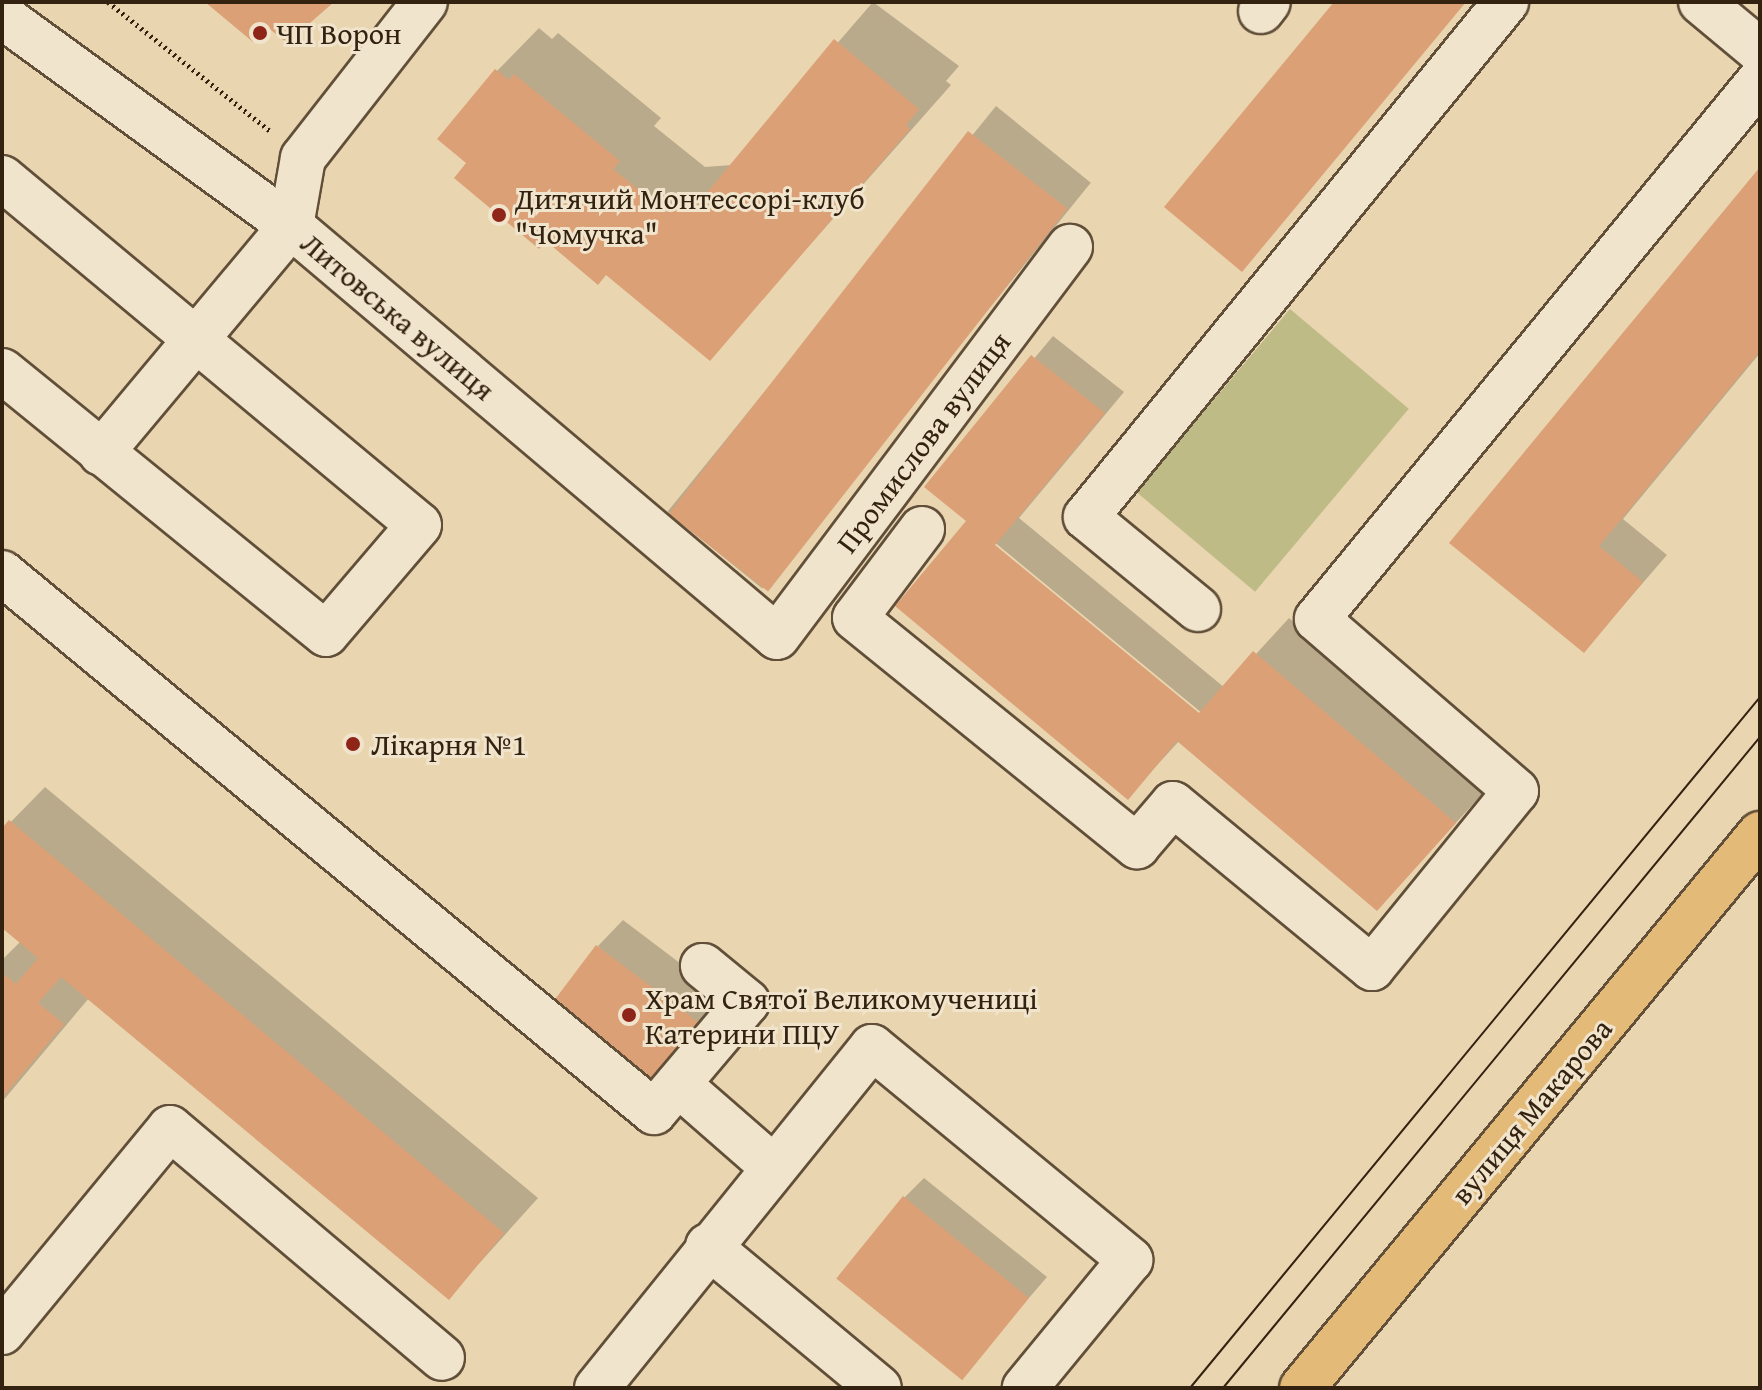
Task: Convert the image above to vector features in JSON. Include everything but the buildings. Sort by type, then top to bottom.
[{"type":"main road","name":"вулиця Макарова","points":[[1302,1388],[1760,834]]},
{"type":"street","points":[[101,453],[291,226],[303,158],[425,2]]},
{"type":"street","points":[[1198,609],[1086,517],[1506,2]]},
{"type":"street","points":[[1701,2],[1760,51]]},
{"type":"street","name":"Литовська вулиця","points":[[2,16],[291,226],[777,637]]},
{"type":"street","points":[[922,529],[855,618],[1137,846],[1173,804],[1372,968],[1516,791],[1317,619],[1760,80]]},
{"type":"street","points":[[2,178],[419,525],[326,634],[2,371]]},
{"type":"street","name":"Промислова вулиця","points":[[777,637],[1070,247]]},
{"type":"street","points":[[2,573],[654,1112],[747,1002],[703,966]]},
{"type":"street","points":[[597,1388],[708,1246],[872,1047],[1130,1260],[1025,1388]]},
{"type":"street","points":[[678,1084],[773,1167]]},
{"type":"street","points":[[2,1332],[170,1128],[442,1358]]},
{"type":"street","points":[[708,1246],[879,1388]]},
{"type":"path","points":[[108,2],[303,158]]},
{"type":"shaded area","points":[[1290,309],[1409,409],[1255,592],[1136,492]]},
{"type":"tram line","points":[[1190,1388],[1760,697]]},
{"type":"tram line","points":[[1223,1388],[1760,737]]},
{"type":"place","name":"ЧП Ворон","points":[[260,33]]},
{"type":"place","name":"Дитячий Монтессорі-клуб \"Чомучка\"","points":[[499,215]]},
{"type":"place","name":"Лікарня №1","points":[[353,744]]},
{"type":"place","name":"Храм Святої Великомучениці Катерини ПЦУ","points":[[629,1015]]}]
